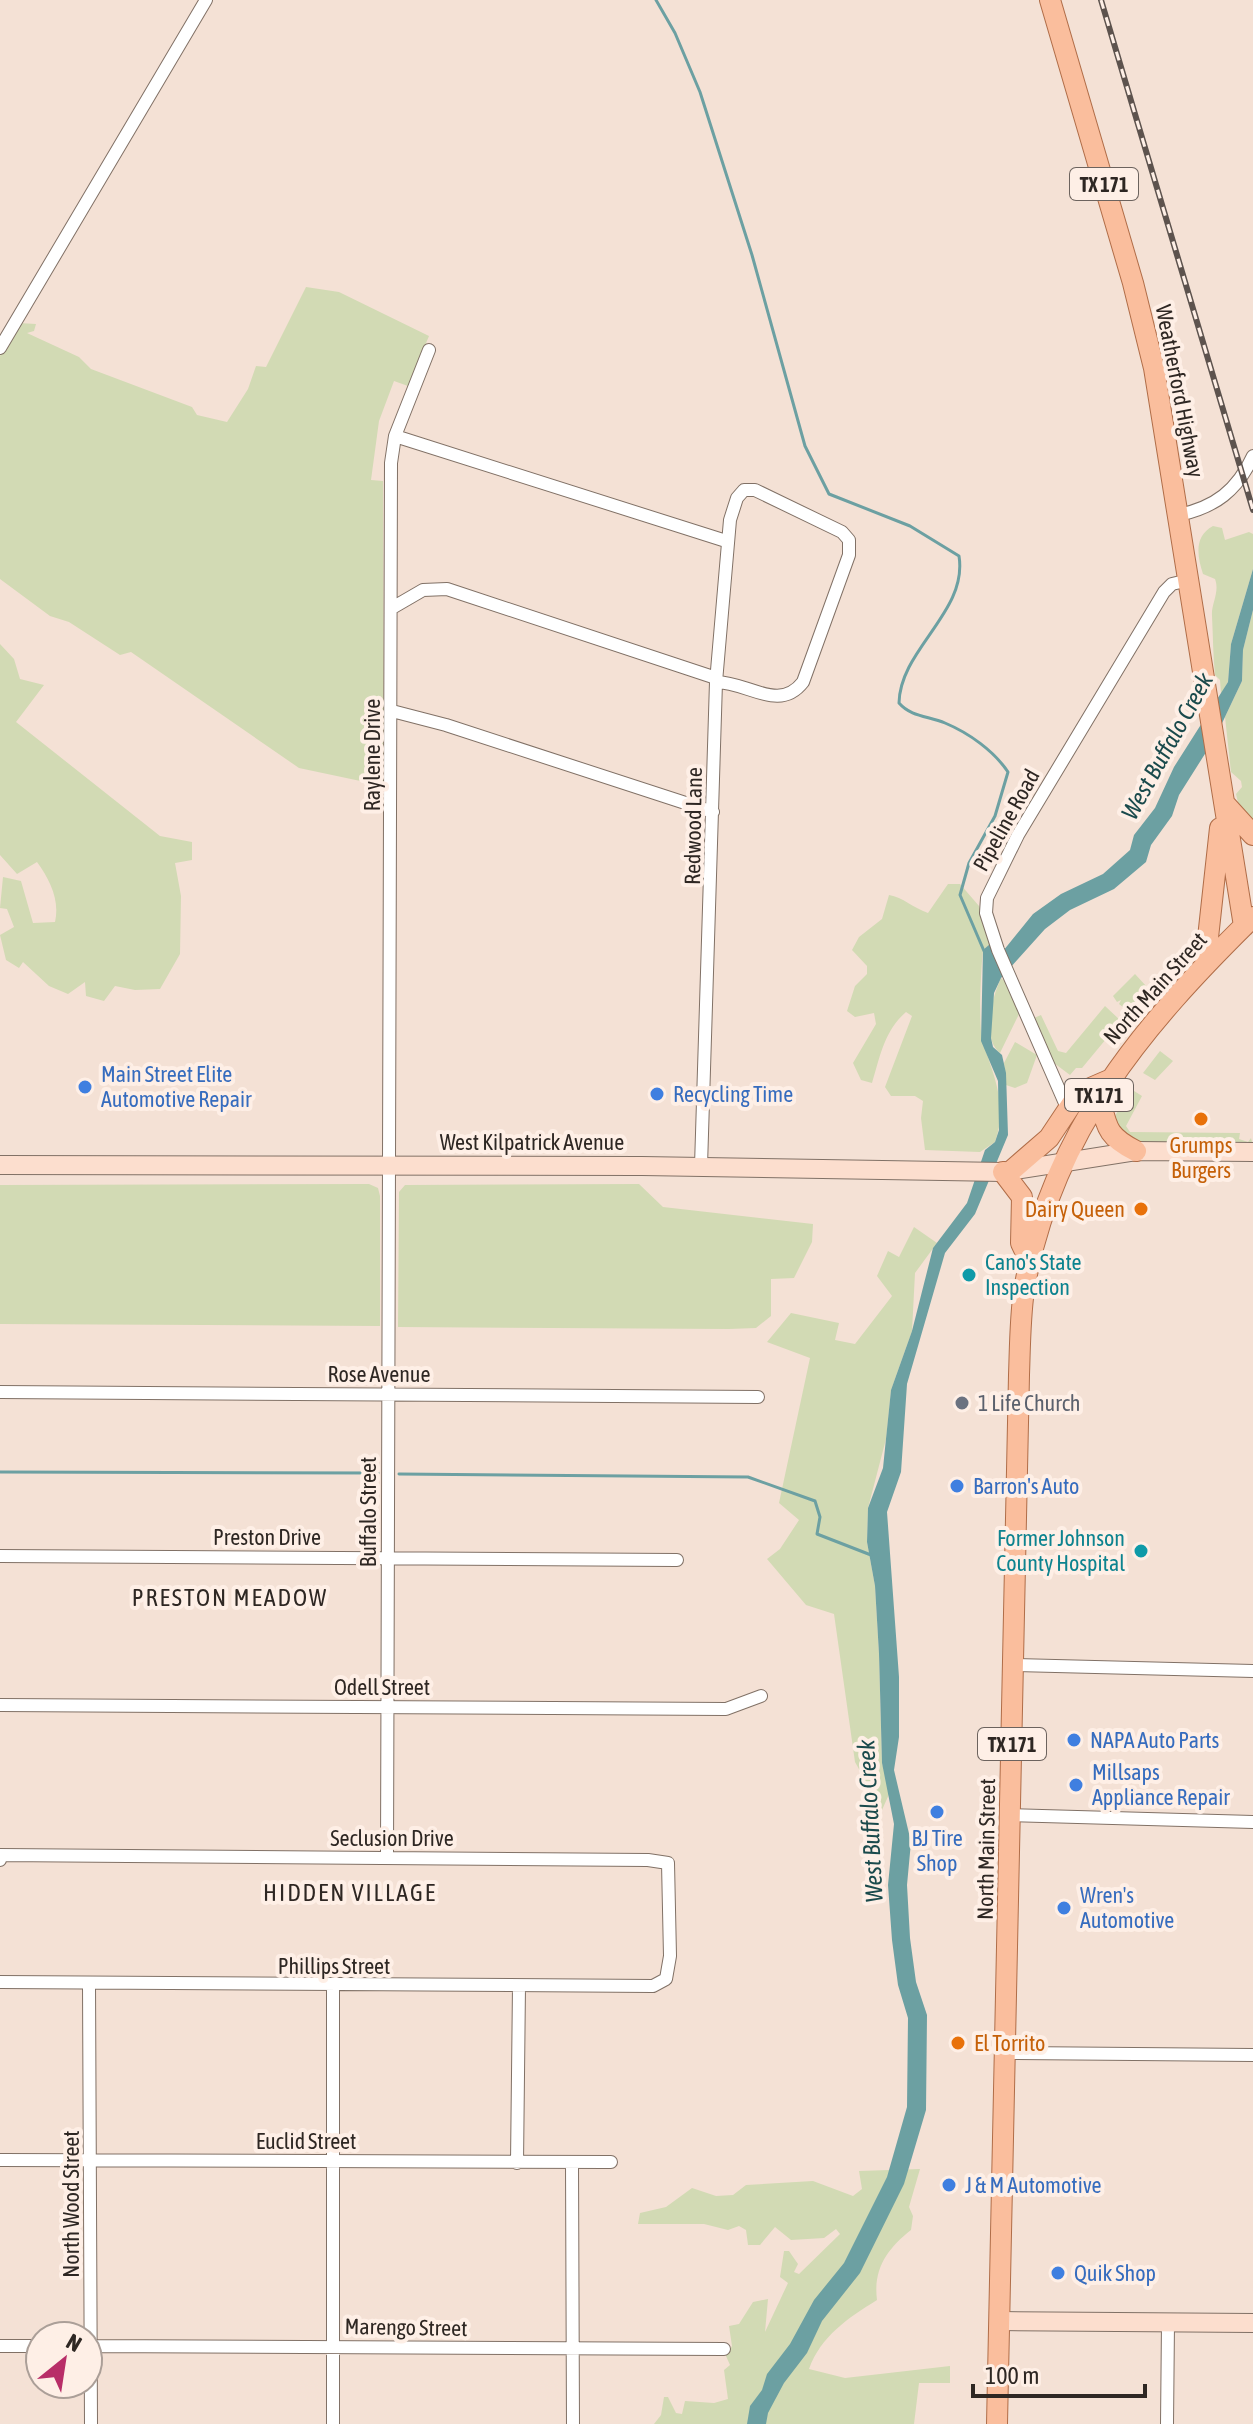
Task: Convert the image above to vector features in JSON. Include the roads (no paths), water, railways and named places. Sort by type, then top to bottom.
[{"type":"main road","name":"Weatherford Highway","points":[[1050,0],[1149,346],[1179,515],[1222,800]]},
{"type":"main road","points":[[1222,800],[1253,835]]},
{"type":"main road","name":"TX 171","points":[[1222,800],[1248,922]]},
{"type":"main road","name":"TX 171","points":[[1205,965],[1222,800]]},
{"type":"main road","name":"North Main Street","points":[[997,2424],[1021,1314],[1030,1262],[1044,1211],[1064,1163],[1104,1088],[1172,998],[1248,922]]},
{"type":"main road","points":[[1030,1262],[1021,1243],[1022,1197],[1007,1172],[1044,1143],[1079,1093],[1104,1088],[1110,1133],[1114,1140],[1136,1151]]},
{"type":"main road","name":"West Kilpatrick Avenue","points":[[0,1165],[701,1166],[1007,1172],[1136,1151],[1253,1152]]},
{"type":"main road","points":[[1000,2321],[1253,2323]]},
{"type":"street","points":[[0,348],[206,0]]},
{"type":"street","name":"Raylene Drive","points":[[391,1166],[391,463],[395,436],[429,350]]},
{"type":"street","points":[[395,436],[726,541]]},
{"type":"street","points":[[1179,515],[1206,509],[1235,486],[1253,456]]},
{"type":"street","name":"Redwood Lane","points":[[701,1166],[716,680],[726,541],[737,498],[744,490],[755,490],[842,532],[849,540],[849,555],[803,682],[795,692],[784,698],[774,697],[729,681],[716,680]]},
{"type":"street","name":"Pipeline Road","points":[[1068,1110],[998,950],[986,913],[987,898],[999,872],[1164,592],[1172,584],[1189,580]]},
{"type":"street","points":[[392,608],[423,590],[447,589],[716,680]]},
{"type":"street","points":[[392,711],[446,725],[713,812]]},
{"type":"street","name":"Buffalo Street","points":[[387,1858],[391,1166]]},
{"type":"street","name":"Rose Avenue","points":[[0,1392],[758,1397]]},
{"type":"street","name":"Preston Drive","points":[[0,1556],[677,1560]]},
{"type":"street","points":[[1013,1665],[1253,1671]]},
{"type":"street","name":"Odell Street","points":[[0,1705],[726,1709],[761,1696]]},
{"type":"street","points":[[1010,1815],[1253,1822]]},
{"type":"street","name":"Seclusion Drive","points":[[0,1858],[387,1858],[648,1860],[668,1863],[670,1941],[666,1979]]},
{"type":"street","name":"Phillips Street","points":[[0,1982],[653,1986],[666,1979]]},
{"type":"street","name":"North Wood Street","points":[[89,1983],[90,2320]]},
{"type":"street","points":[[333,1986],[333,2424]]},
{"type":"street","points":[[517,2163],[519,1986]]},
{"type":"street","points":[[1005,2053],[1253,2055]]},
{"type":"street","name":"Euclid Street","points":[[0,2160],[611,2162]]},
{"type":"street","points":[[572,2163],[573,2424]]},
{"type":"street","points":[[1167,2424],[1168,2323]]},
{"type":"street","points":[[0,2346],[24,2346]]},
{"type":"street","name":"Marengo Street","points":[[104,2346],[724,2349]]},
{"type":"street","name":"North Wood Street","points":[[91,2400],[91,2424]]},
{"type":"water","points":[[1253,569],[1253,610],[1243,650],[1242,681],[1215,738],[1179,795],[1172,816],[1151,845],[1146,862],[1114,889],[1070,910],[1045,929],[1001,978],[994,993],[991,1038],[993,1047],[1002,1055],[1006,1073],[1008,1135],[975,1214],[945,1253],[907,1384],[901,1472],[887,1512],[899,1677],[899,1737],[894,1770],[911,1842],[907,1885],[916,1982],[927,2015],[926,2110],[904,2184],[860,2273],[822,2321],[807,2353],[784,2383],[768,2413],[766,2424],[747,2424],[750,2406],[762,2390],[767,2374],[790,2344],[814,2300],[844,2263],[887,2177],[907,2107],[908,2018],[898,1985],[892,1940],[888,1885],[894,1824],[882,1763],[879,1654],[875,1586],[867,1542],[868,1508],[883,1468],[891,1390],[912,1331],[933,1248],[967,1203],[985,1150],[995,1142],[999,1130],[998,1081],[981,1041],[983,950],[990,944],[999,956],[1033,914],[1061,894],[1103,874],[1130,850],[1134,835],[1155,808],[1174,767],[1228,682],[1231,644]]},
{"type":"waterway","points":[[656,0],[675,33],[700,92],[752,255],[805,446],[829,494],[910,526],[959,556],[959,576],[954,595],[910,665],[902,683],[899,703],[909,711],[945,723],[972,737],[1008,772],[995,816],[969,863],[960,895],[984,951]]},
{"type":"waterway","points":[[0,1472],[378,1473]]},
{"type":"waterway","points":[[399,1474],[748,1477],[815,1501],[820,1517],[817,1534],[871,1555]]},
{"type":"railway","points":[[1101,0],[1253,510]]},
{"type":"place","name":"Main Street Elite Automotive Repair","points":[[85,1087]]},
{"type":"place","name":"Recycling Time","points":[[657,1094]]},
{"type":"place","name":"Grumps Burgers","points":[[1201,1119]]},
{"type":"place","name":"Dairy Queen","points":[[1141,1209]]},
{"type":"place","name":"Cano's State Inspection","points":[[969,1275]]},
{"type":"place","name":"1 Life Church","points":[[962,1403]]},
{"type":"place","name":"Barron's Auto","points":[[957,1486]]},
{"type":"place","name":"Former Johnson County Hospital","points":[[1141,1551]]},
{"type":"place","name":"NAPA Auto Parts","points":[[1074,1740]]},
{"type":"place","name":"Millsaps Appliance Repair","points":[[1076,1785]]},
{"type":"place","name":"BJ Tire Shop","points":[[937,1812]]},
{"type":"place","name":"Wren's Automotive","points":[[1064,1908]]},
{"type":"place","name":"El Torrito","points":[[958,2043]]},
{"type":"place","name":"J & M Automotive","points":[[949,2185]]},
{"type":"place","name":"Quik Shop","points":[[1058,2273]]},
{"type":"district","name":"PRESTON MEADOW","points":[[230,1597]]},
{"type":"district","name":"HIDDEN VILLAGE","points":[[350,1892]]},
{"type":"water label","name":"West Buffalo Creek","points":[[1167,746]]},
{"type":"water label","name":"West Buffalo Creek","points":[[870,1821]]}]
